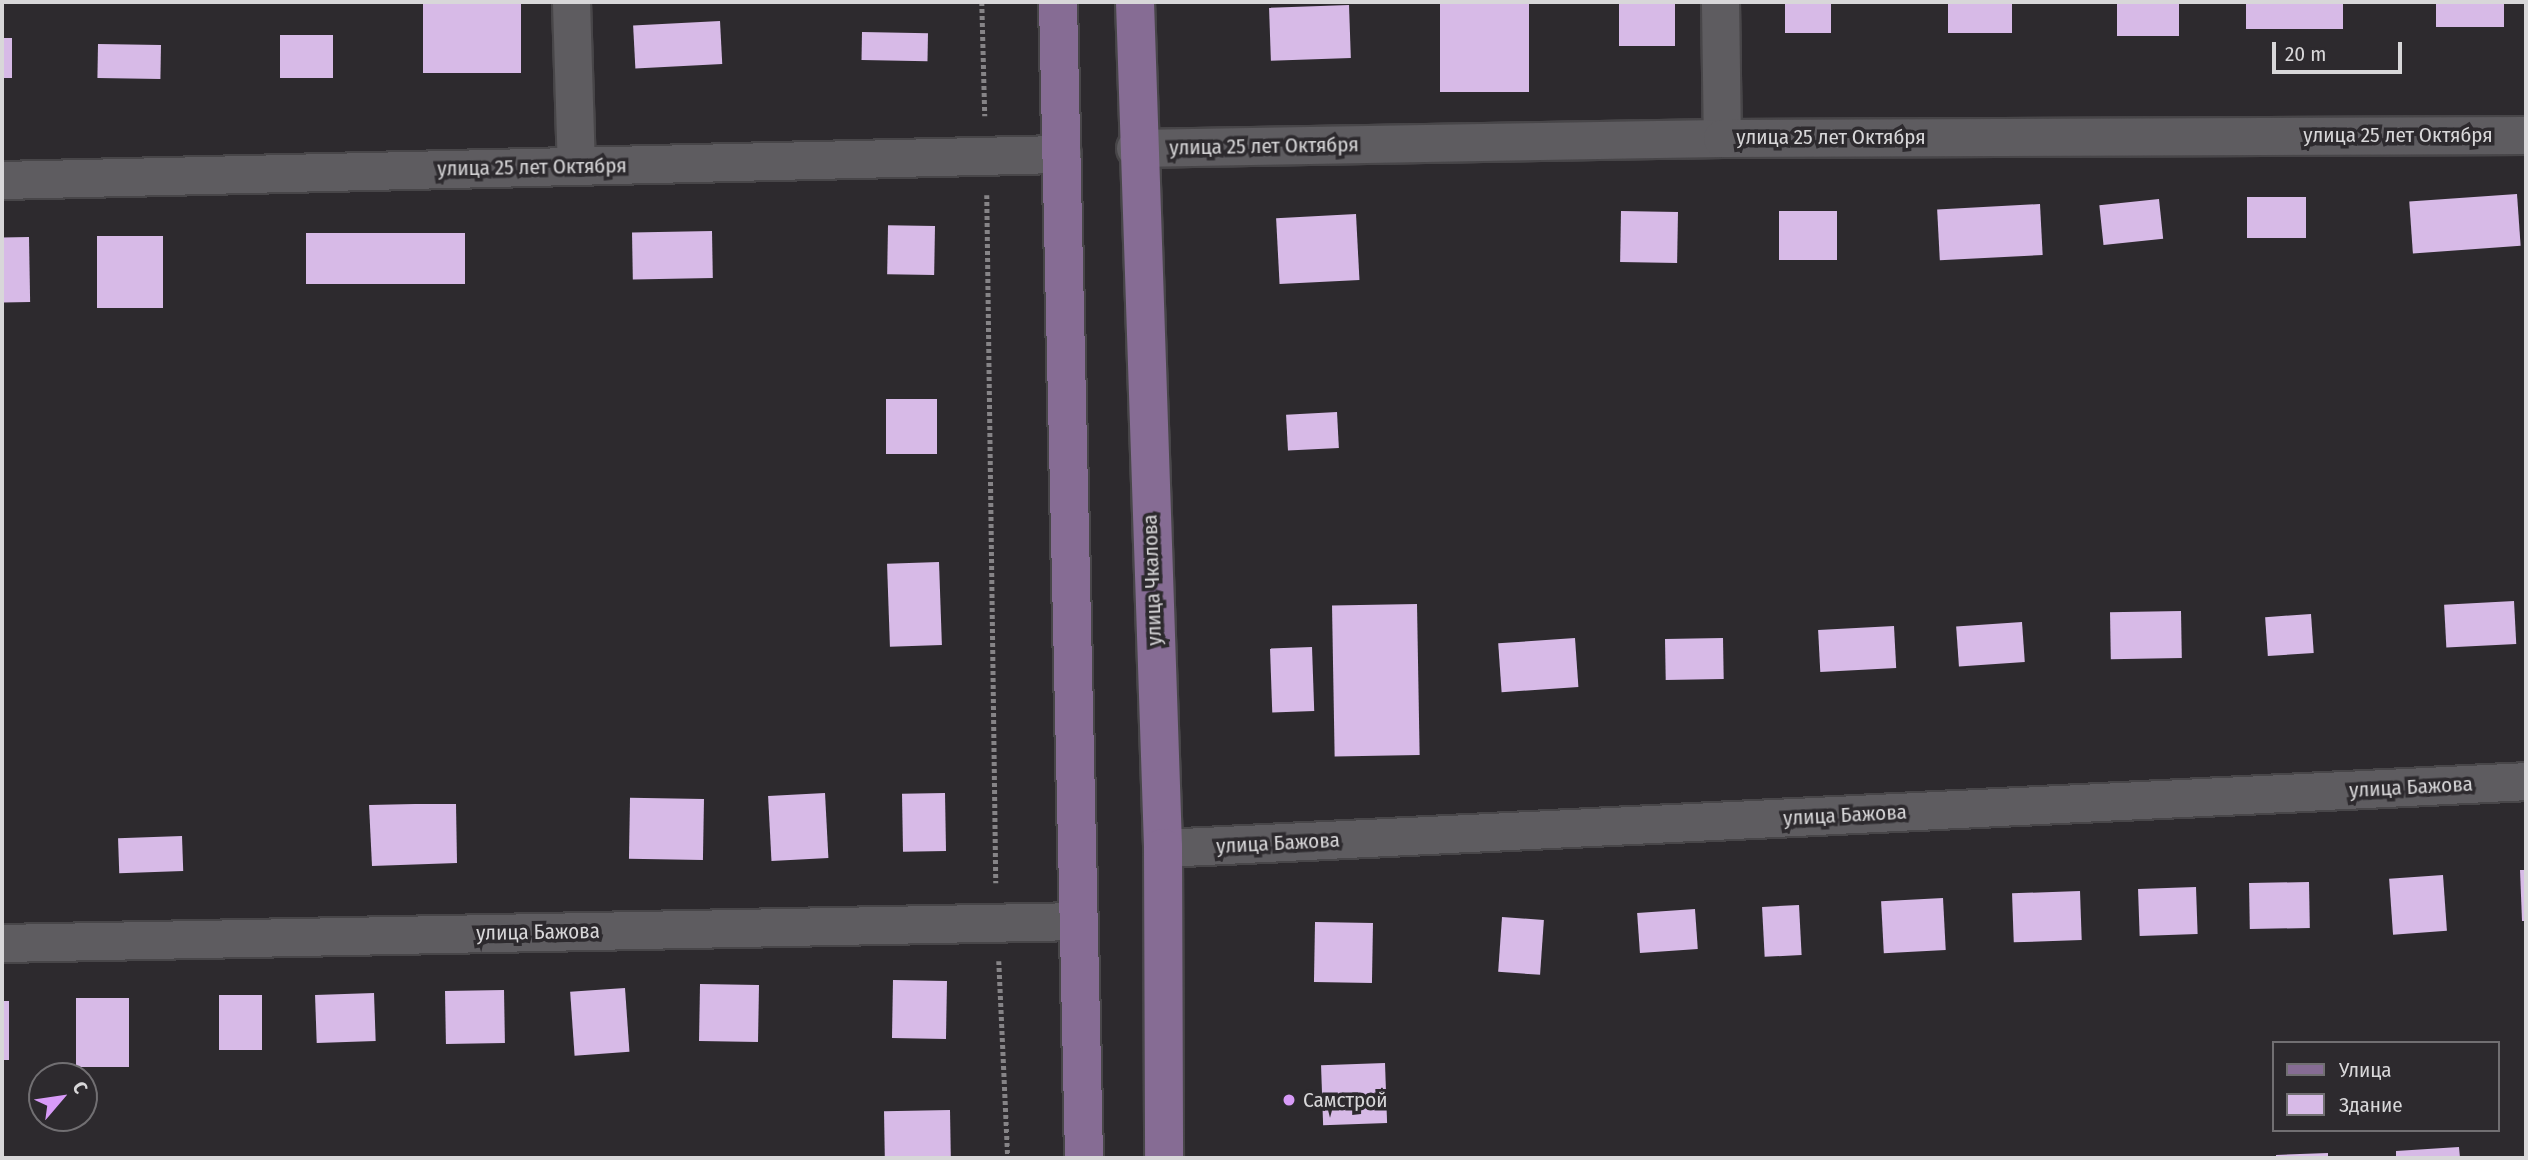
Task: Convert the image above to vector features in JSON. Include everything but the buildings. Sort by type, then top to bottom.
[{"type":"main road","points":[[1058,2],[1075,921],[1084,1158]]},
{"type":"main road","name":"улица Чкалова","points":[[1135,2],[1135,148],[1163,848],[1164,1158]]},
{"type":"street","points":[[571,2],[576,166]]},
{"type":"street","points":[[1720,2],[1723,138]]},
{"type":"street","name":"улица 25 лет Октября","points":[[1135,148],[1723,138],[2526,135]]},
{"type":"street","name":"улица 25 лет Октября","points":[[2,180],[1062,154]]},
{"type":"street","name":"улица Бажова","points":[[1163,848],[2526,781]]},
{"type":"street","name":"улица Бажова","points":[[2,943],[1075,921]]},
{"type":"path","points":[[982,2],[997,923],[1008,1158]]},
{"type":"place","name":"Самстрой","points":[[1289,1100]]}]
